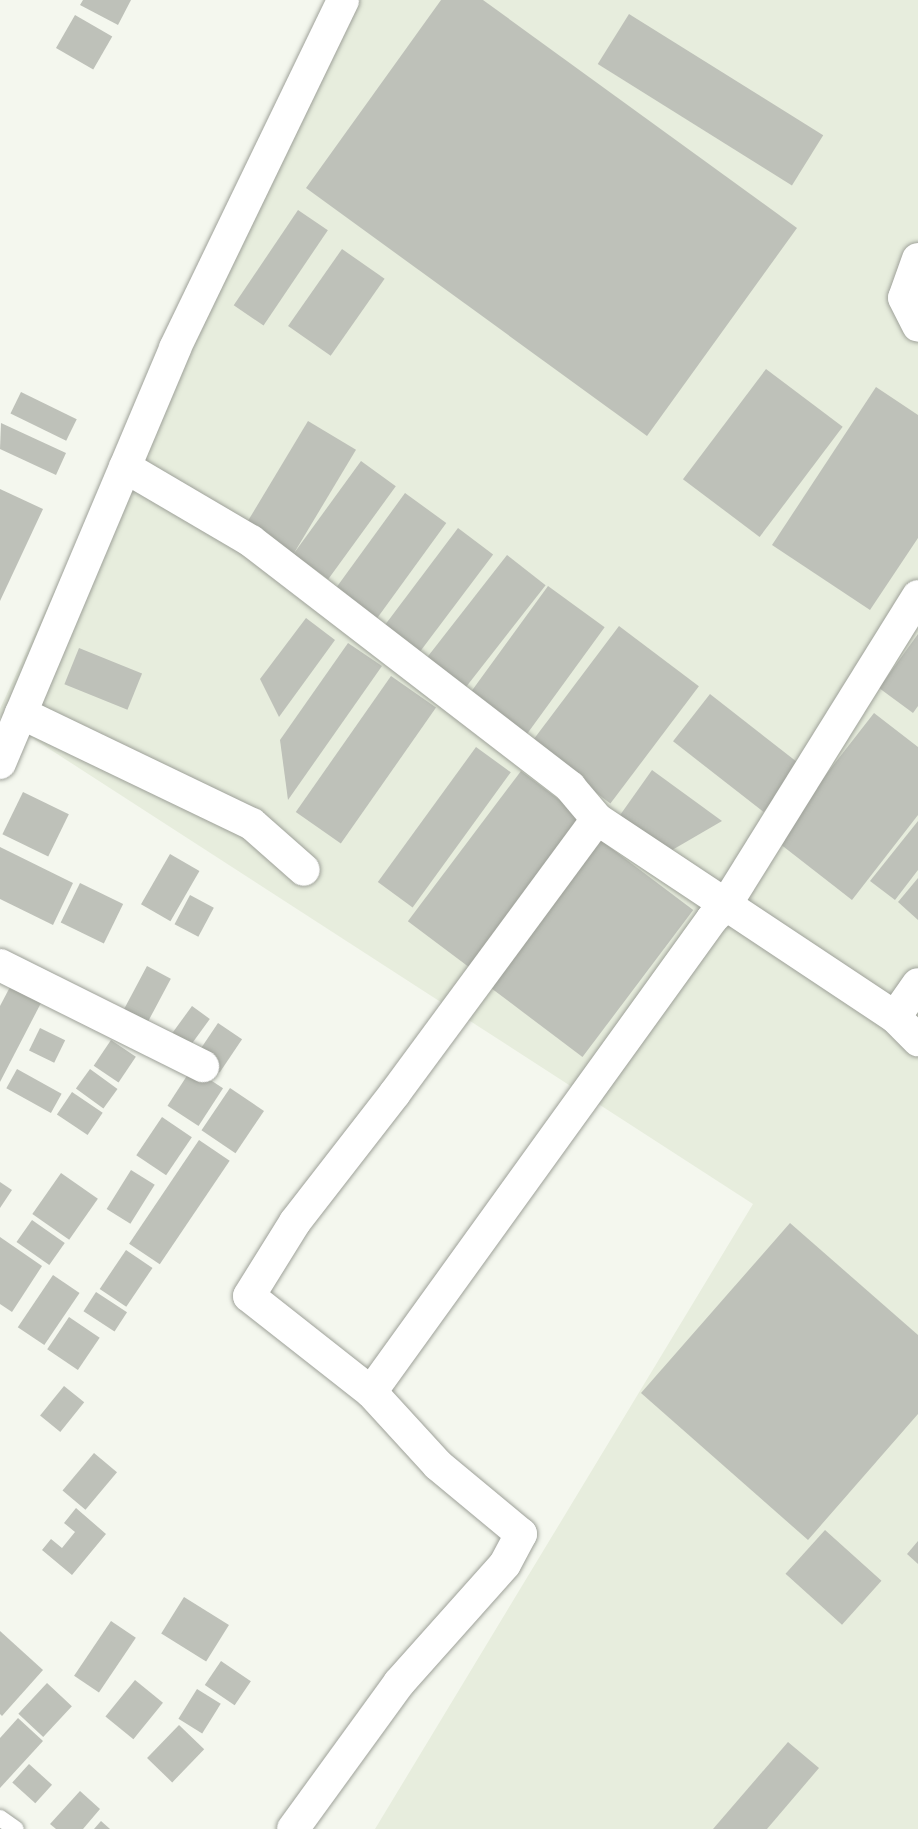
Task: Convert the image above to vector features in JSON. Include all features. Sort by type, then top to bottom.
[{"type":"street","points":[[0,763],[175,348],[343,0]]},
{"type":"street","points":[[918,259],[905,298],[918,326]]},
{"type":"street","points":[[125,467],[251,541],[570,787],[597,819],[895,1017],[918,1040]]},
{"type":"street","points":[[371,1392],[712,919],[725,906],[918,596]]},
{"type":"street","points":[[21,713],[252,824],[304,870]]},
{"type":"street","points":[[293,1829],[399,1683],[505,1564],[521,1534],[438,1465],[371,1392],[249,1296],[295,1222],[395,1093],[597,819]]},
{"type":"street","points":[[0,965],[203,1066]]},
{"type":"street","points":[[895,1017],[918,984]]},
{"type":"lane","points":[[0,1818],[16,1829]]},
{"type":"shaded area","points":[[327,0],[918,0],[918,1829],[375,1829],[753,1204],[0,717],[0,709]]},
{"type":"building","points":[[83,0],[131,0],[118,25],[80,5]]},
{"type":"building","points":[[441,0],[483,0],[797,228],[647,436],[306,188]]},
{"type":"building","points":[[629,14],[823,135],[792,185],[598,64]]},
{"type":"building","points":[[75,15],[112,37],[93,69],[56,48]]},
{"type":"building","points":[[298,210],[328,230],[264,325],[234,305]]},
{"type":"building","points":[[342,249],[385,279],[331,356],[288,326]]},
{"type":"building","points":[[766,369],[843,427],[760,537],[683,479]]},
{"type":"building","points":[[876,387],[918,415],[918,538],[870,610],[772,545]]},
{"type":"building","points":[[21,392],[77,419],[66,441],[10,414]]},
{"type":"building","points":[[308,421],[356,450],[292,556],[244,527]]},
{"type":"building","points":[[1,423],[66,453],[56,475],[0,449]]},
{"type":"building","points":[[361,461],[396,486],[328,579],[293,554]]},
{"type":"building","points":[[0,489],[43,509],[0,601]]},
{"type":"building","points":[[405,493],[446,523],[377,618],[336,588]]},
{"type":"building","points":[[458,528],[493,554],[417,656],[382,629]]},
{"type":"building","points":[[507,555],[546,585],[462,692],[424,661]]},
{"type":"building","points":[[548,586],[605,627],[526,735],[470,694]]},
{"type":"building","points":[[306,618],[335,640],[279,717],[260,679]]},
{"type":"building","points":[[619,626],[699,686],[610,804],[531,743]]},
{"type":"building","points":[[918,634],[918,706],[913,713],[879,688]]},
{"type":"building","points":[[348,643],[382,666],[288,800],[280,740]]},
{"type":"building","points":[[79,648],[142,673],[127,710],[64,684]]},
{"type":"building","points":[[391,676],[436,708],[341,844],[296,812]]},
{"type":"building","points":[[710,694],[801,765],[764,812],[673,741]]},
{"type":"building","points":[[874,713],[918,747],[918,815],[852,900],[775,840]]},
{"type":"building","points":[[476,747],[511,772],[413,907],[378,882]]},
{"type":"building","points":[[652,770],[722,821],[667,853],[618,818]]},
{"type":"building","points":[[521,771],[583,818],[470,968],[408,921]]},
{"type":"building","points":[[23,792],[69,814],[48,857],[2,834]]},
{"type":"building","points":[[918,821],[918,870],[895,900],[870,881]]},
{"type":"building","points":[[591,833],[693,910],[582,1057],[480,980]]},
{"type":"building","points":[[0,847],[73,883],[53,925],[0,899]]},
{"type":"building","points":[[170,854],[199,871],[170,921],[141,904]]},
{"type":"building","points":[[918,878],[918,920],[898,902]]},
{"type":"building","points":[[80,883],[123,904],[104,944],[61,923]]},
{"type":"building","points":[[190,895],[214,908],[198,937],[175,924]]},
{"type":"building","points":[[147,966],[171,979],[147,1024],[123,1011]]},
{"type":"building","points":[[10,987],[41,1003],[0,1082],[0,1006]]},
{"type":"building","points":[[192,1006],[210,1019],[189,1047],[171,1034]]},
{"type":"building","points":[[218,1023],[242,1039],[220,1072],[196,1056]]},
{"type":"building","points":[[40,1028],[65,1040],[54,1063],[29,1050]]},
{"type":"building","points":[[111,1040],[136,1057],[119,1082],[94,1066]]},
{"type":"building","points":[[192,1068],[223,1088],[199,1126],[167,1106]]},
{"type":"building","points":[[17,1069],[62,1094],[51,1113],[6,1088]]},
{"type":"building","points":[[90,1069],[118,1089],[103,1108],[76,1088]]},
{"type":"building","points":[[230,1088],[264,1111],[235,1153],[201,1130]]},
{"type":"building","points":[[72,1092],[103,1113],[88,1135],[57,1114]]},
{"type":"building","points":[[162,1117],[192,1137],[166,1175],[136,1155]]},
{"type":"building","points":[[199,1140],[230,1161],[160,1264],[129,1244]]},
{"type":"building","points":[[131,1170],[155,1185],[130,1224],[107,1209]]},
{"type":"building","points":[[61,1173],[98,1199],[69,1240],[32,1214]]},
{"type":"building","points":[[0,1182],[12,1190],[0,1208]]},
{"type":"building","points":[[32,1220],[65,1243],[49,1265],[17,1242]]},
{"type":"building","points":[[790,1223],[918,1335],[918,1414],[808,1540],[641,1393]]},
{"type":"building","points":[[0,1237],[42,1266],[12,1312],[0,1304]]},
{"type":"building","points":[[126,1250],[153,1268],[126,1307],[100,1289]]},
{"type":"building","points":[[53,1275],[80,1293],[44,1345],[18,1327]]},
{"type":"building","points":[[96,1292],[127,1312],[115,1331],[83,1311]]},
{"type":"building","points":[[69,1317],[100,1338],[78,1370],[47,1349]]},
{"type":"building","points":[[64,1386],[84,1402],[60,1432],[40,1416]]},
{"type":"building","points":[[94,1453],[117,1472],[85,1510],[63,1491]]},
{"type":"building","points":[[76,1508],[106,1534],[72,1575],[42,1550],[51,1539],[62,1548],[75,1532],[64,1523]]},
{"type":"building","points":[[825,1530],[881,1581],[842,1625],[786,1574]]},
{"type":"building","points":[[918,1541],[918,1564],[907,1554]]},
{"type":"building","points":[[184,1597],[229,1625],[206,1662],[161,1633]]},
{"type":"building","points":[[111,1621],[136,1638],[99,1692],[74,1676]]},
{"type":"building","points":[[0,1631],[43,1670],[2,1716],[0,1714]]},
{"type":"building","points":[[221,1661],[251,1681],[235,1705],[205,1685]]},
{"type":"building","points":[[135,1680],[163,1703],[133,1739],[105,1717]]},
{"type":"building","points":[[47,1683],[72,1706],[43,1737],[18,1714]]},
{"type":"building","points":[[197,1689],[221,1704],[202,1734],[178,1719]]},
{"type":"building","points":[[18,1718],[43,1741],[0,1788],[0,1738]]},
{"type":"building","points":[[179,1725],[204,1749],[172,1782],[147,1758]]},
{"type":"building","points":[[788,1742],[819,1768],[767,1829],[713,1829]]},
{"type":"building","points":[[29,1764],[52,1785],[35,1803],[12,1783]]},
{"type":"building","points":[[80,1791],[100,1809],[83,1829],[56,1829],[50,1824]]},
{"type":"building","points":[[101,1821],[110,1829],[94,1829]]}]
